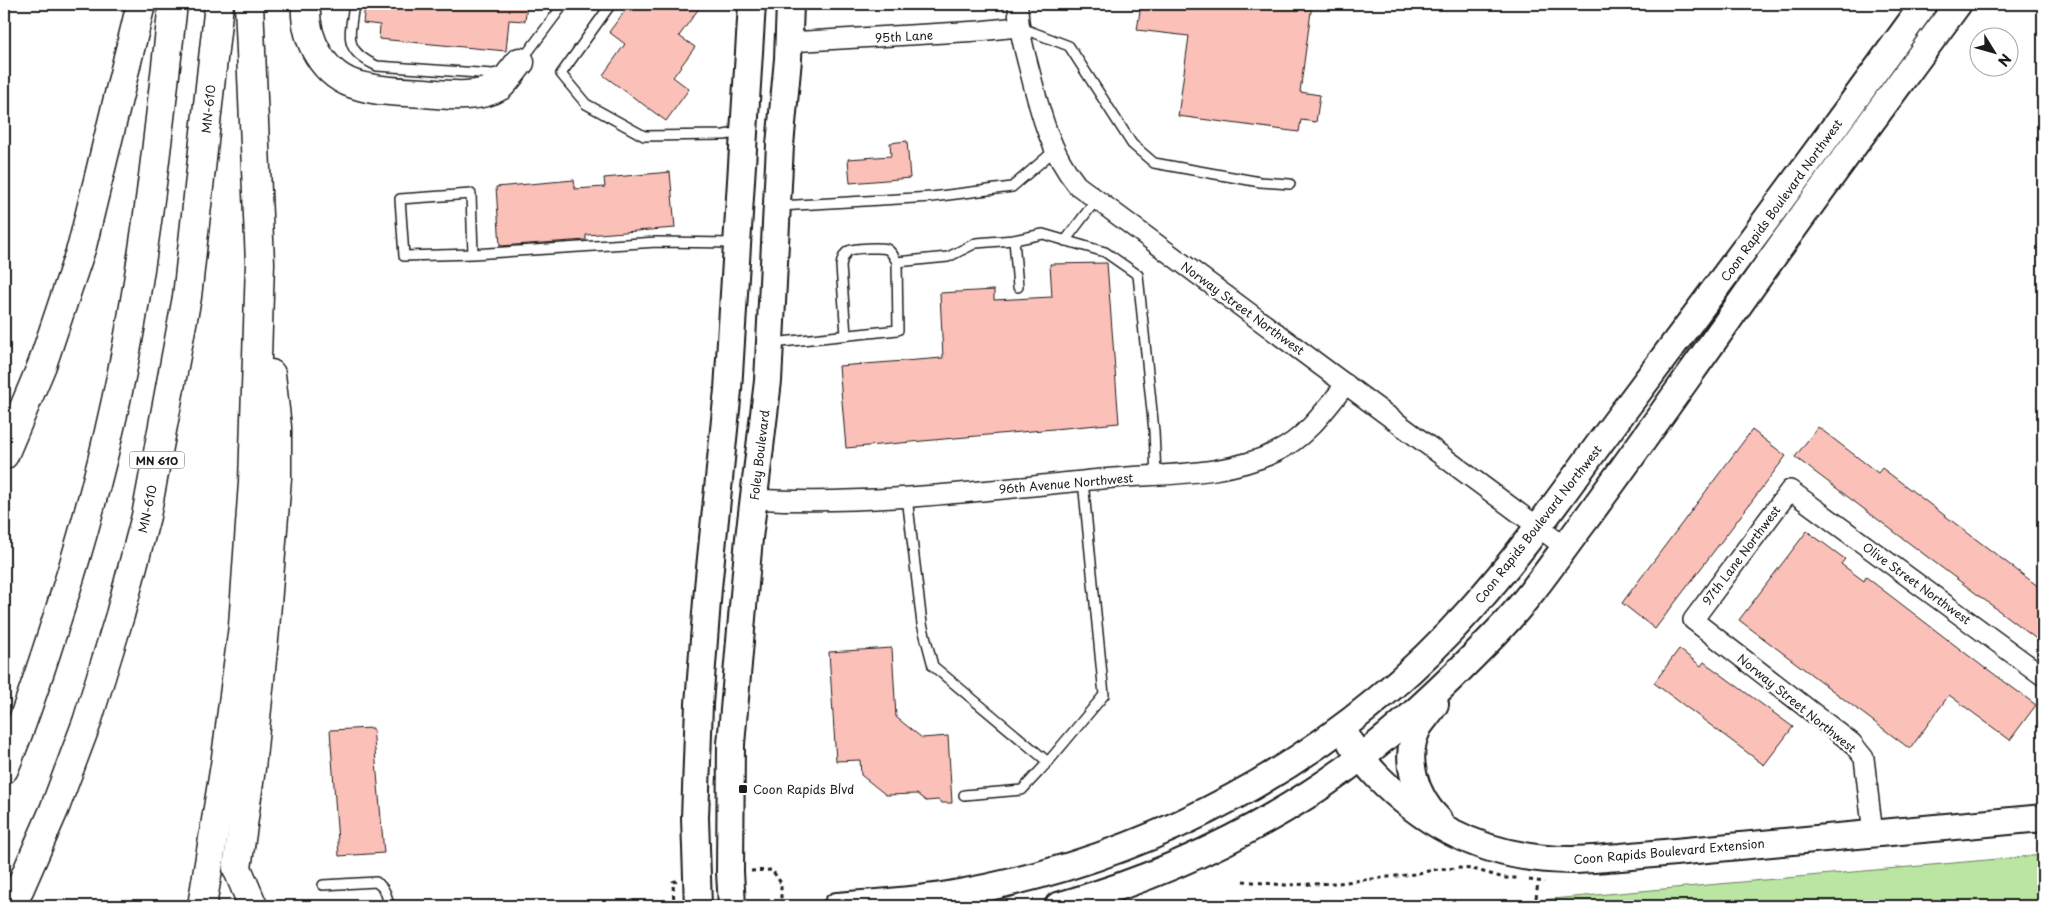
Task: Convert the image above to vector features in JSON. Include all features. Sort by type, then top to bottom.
[{"type":"highway","points":[[4,454],[42,365],[82,246],[141,4]]},
{"type":"highway","points":[[4,769],[23,723],[74,568],[109,433],[136,294],[156,151],[173,4]]},
{"type":"highway","name":"MN-610","points":[[14,902],[54,810],[87,722],[120,614],[146,516],[187,297],[219,4]]},
{"type":"highway","points":[[250,4],[260,263],[276,428],[277,478],[265,629],[251,768],[237,868],[253,906]]},
{"type":"highway","points":[[306,4],[307,29],[314,48],[324,63],[340,76],[358,86],[455,96],[485,92],[501,85],[520,62]]},
{"type":"highway","points":[[202,906],[225,765],[243,626],[253,482],[260,263]]},
{"type":"main road","points":[[698,906],[695,818],[699,704],[708,588],[728,390],[752,4]]},
{"type":"main road","name":"Foley Boulevard","points":[[732,906],[730,872],[731,744],[749,538],[768,381],[790,4]]},
{"type":"main road","name":"Coon Rapids Boulevard Northwest","points":[[837,906],[947,895],[1044,874],[1095,859],[1146,839],[1232,799],[1291,764],[1341,730],[1401,680],[1434,649],[1496,581],[1734,265],[1924,4]]},
{"type":"main road","points":[[1058,906],[1114,890],[1162,872],[1214,847],[1309,794],[1362,756],[1401,724],[1498,632],[1532,591],[1643,442],[1754,282],[1958,4]]},
{"type":"main road","points":[[1452,834],[1430,812],[1420,794],[1413,775],[1411,760],[1413,743],[1419,727],[1444,690],[1476,652]]},
{"type":"main road","name":"Coon Rapids Boulevard Extension","points":[[1341,730],[1375,774],[1392,791],[1429,821],[1452,834],[1496,850],[1526,856],[1570,860],[1620,857],[2043,818]]},
{"type":"street","name":"Norway Street Northwest","points":[[1018,4],[1018,27],[1037,104],[1064,169],[1077,184],[1096,200],[1538,525],[1565,547]]},
{"type":"street","name":"95th Lane","points":[[789,42],[1018,27]]},
{"type":"street","name":"96th Avenue Northwest","points":[[754,500],[819,502],[907,497],[1083,481],[1156,477],[1227,469],[1253,462],[1278,451],[1302,435],[1319,419],[1346,384]]},
{"type":"street","name":"97th Lane Northwest","points":[[1693,620],[1790,490]]},
{"type":"street","name":"Olive Street Northwest","points":[[1790,490],[2043,676]]},
{"type":"street","name":"Norway Street Northwest","points":[[1693,620],[1852,743],[1864,758],[1872,834]]},
{"type":"lane","points":[[354,4],[350,36],[352,48],[363,60],[377,66],[493,74],[505,71],[520,62],[564,4]]},
{"type":"lane","points":[[611,4],[562,74],[586,104],[644,136],[724,135],[744,131]]},
{"type":"lane","points":[[1018,27],[1069,46],[1132,144],[1154,163],[1260,182],[1290,184]]},
{"type":"lane","points":[[777,206],[932,197],[1012,187],[1055,150]]},
{"type":"lane","points":[[473,254],[471,194],[400,199],[404,256],[473,254],[657,242],[737,243]]},
{"type":"lane","points":[[1065,241],[1096,200]]},
{"type":"lane","points":[[897,262],[948,257],[976,243],[1014,240],[1043,234],[1105,252],[1138,275],[1154,430],[1156,477]]},
{"type":"lane","points":[[1014,240],[1018,287]]},
{"type":"lane","points":[[770,344],[898,330],[897,262],[886,248],[855,249],[848,251],[843,258],[841,266],[846,335]]},
{"type":"lane","points":[[964,795],[1022,790],[1104,695],[1083,481]]},
{"type":"lane","points":[[907,497],[922,624],[933,666],[1048,762]]},
{"type":"lane","points":[[323,885],[376,882],[381,885],[387,894],[389,906]]},
{"type":"path","points":[[1535,906],[1538,882]]},
{"type":"green space","points":[[2043,855],[2043,906],[1485,906],[1518,902]]},
{"type":"building","points":[[365,4],[527,4],[525,21],[509,20],[506,51],[379,39],[380,25],[363,23]]},
{"type":"building","points":[[630,4],[702,4],[679,36],[695,47],[673,77],[689,89],[666,121],[603,75],[625,44],[609,32]]},
{"type":"building","points":[[1141,4],[1312,4],[1300,92],[1320,95],[1316,122],[1301,120],[1299,132],[1178,116],[1189,36],[1137,30]]},
{"type":"building","points":[[907,141],[910,178],[850,183],[848,159],[891,156],[890,143]]},
{"type":"building","points":[[670,172],[675,228],[586,235],[586,240],[500,246],[496,187],[574,180],[575,189],[605,187],[604,178]]},
{"type":"building","points":[[1107,263],[1119,423],[846,448],[839,366],[943,358],[940,293],[994,290],[994,300],[1052,297],[1050,264]]},
{"type":"building","points":[[1818,427],[1878,473],[1882,468],[2043,590],[2043,644],[1795,457]]},
{"type":"building","points":[[1752,430],[1786,456],[1655,629],[1622,603]]},
{"type":"building","points":[[1807,531],[1845,559],[1841,564],[1864,581],[1866,577],[2036,705],[2010,740],[1949,695],[1910,749],[1739,620]]},
{"type":"building","points":[[892,648],[896,717],[922,738],[948,736],[952,803],[942,803],[938,800],[926,801],[917,794],[886,795],[861,775],[860,760],[836,761],[829,652]]},
{"type":"building","points":[[1679,649],[1701,666],[1704,662],[1793,727],[1764,765],[1654,683]]},
{"type":"building","points":[[373,728],[384,853],[339,856],[330,730]]},
{"type":"place","name":"Coon Rapids Blvd","points":[[743,789]]}]
